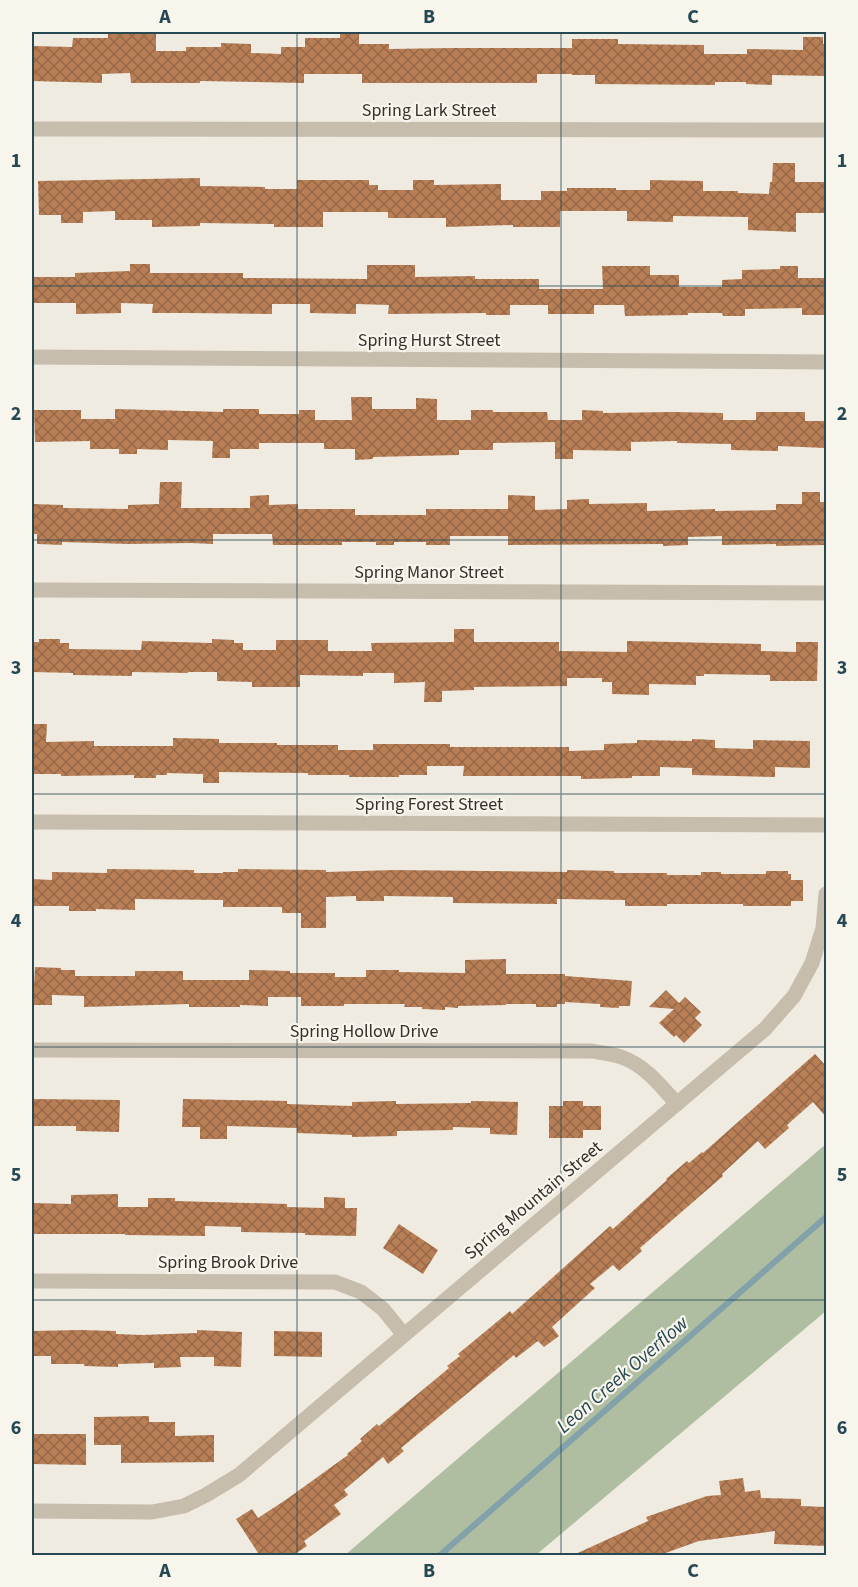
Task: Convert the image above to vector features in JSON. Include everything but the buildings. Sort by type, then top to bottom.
[{"type":"street","name":"Spring Lark Street","points":[[32,129],[826,130]]},
{"type":"street","name":"Spring Hurst Street","points":[[32,357],[826,362]]},
{"type":"street","name":"Spring Manor Street","points":[[32,590],[826,593]]},
{"type":"street","name":"Spring Forest Street","points":[[32,822],[826,825]]},
{"type":"street","name":"Spring Mountain Street","points":[[32,1511],[152,1512],[184,1506],[239,1475],[765,1029],[794,996],[812,963],[824,928],[826,894]]},
{"type":"street","name":"Spring Hollow Drive","points":[[32,1050],[592,1052],[620,1056],[636,1064],[657,1081],[677,1104]]},
{"type":"street","name":"Spring Brook Drive","points":[[32,1281],[335,1282],[361,1292],[383,1309],[405,1335]]},
{"type":"green space","points":[[826,1144],[826,1311],[536,1555],[345,1555]]},
{"type":"waterway","name":"Leon Creek Overflow","points":[[439,1556],[826,1217]]}]
